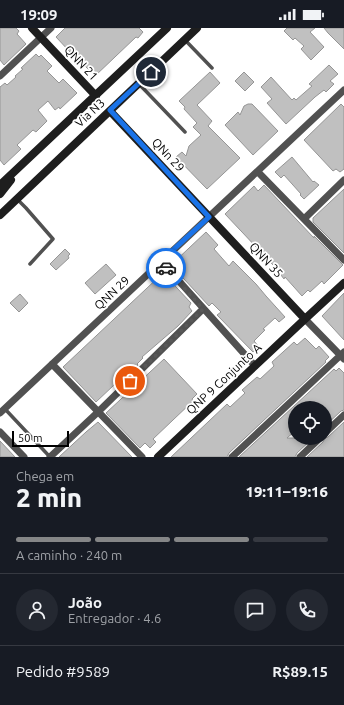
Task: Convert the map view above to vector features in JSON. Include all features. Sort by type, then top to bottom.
[{"type":"street","name":"QNN 21","points":[[32,28],[96,96]]},
{"type":"street","points":[[0,76],[51,28]]},
{"type":"street","points":[[0,185],[167,28]]},
{"type":"street","points":[[151,72],[169,47],[189,28]]},
{"type":"street","name":"Via N3","points":[[0,215],[197,28]]},
{"type":"street","name":"QNN 29","points":[[2,411],[344,90]]},
{"type":"street","name":"QNn 29","points":[[110,110],[209,217]]},
{"type":"street","points":[[0,194],[26,161]]},
{"type":"street","points":[[258,172],[344,260]]},
{"type":"street","points":[[304,219],[344,180]]},
{"type":"street","name":"QNN 35","points":[[209,217],[305,319]]},
{"type":"street","points":[[161,261],[255,366]]},
{"type":"street","name":"QNP 9 Conjunto A","points":[[158,457],[344,283]]},
{"type":"street","points":[[50,457],[203,309]]},
{"type":"street","points":[[232,457],[343,356],[305,319]]},
{"type":"street","points":[[52,364],[142,457]]},
{"type":"street","points":[[332,426],[344,415]]},
{"type":"street","points":[[0,432],[24,457]]},
{"type":"street","points":[[300,457],[313,445]]},
{"type":"lane","points":[[185,39],[212,68]]},
{"type":"lane","points":[[139,84],[185,132]]},
{"type":"lane","points":[[17,199],[53,239],[30,264]]},
{"type":"lane","points":[[2,411],[50,457]]},
{"type":"building","points":[[0,28],[16,28],[19,31],[17,34],[26,44],[4,65],[0,60]]},
{"type":"building","points":[[65,28],[139,28],[143,32],[95,76],[85,66],[84,67],[56,37]]},
{"type":"building","points":[[287,28],[315,28],[310,32],[324,47],[311,60],[301,49],[304,46],[295,38],[293,40],[284,31]]},
{"type":"building","points":[[324,28],[344,28],[344,49],[328,33]]},
{"type":"building","points":[[36,54],[39,57],[41,55],[52,66],[47,71],[59,83],[63,79],[77,93],[60,109],[59,107],[55,110],[48,101],[38,110],[47,121],[36,132],[33,130],[17,145],[21,149],[4,165],[0,160],[0,87],[5,83],[7,85],[16,77],[15,76],[23,69],[21,68]]},
{"type":"building","points":[[329,65],[338,74],[330,81],[334,84],[326,92],[324,90],[315,97],[286,124],[267,103],[272,99],[261,87],[271,77],[292,100],[294,98],[296,100],[312,86],[309,84]]},
{"type":"building","points":[[210,72],[220,83],[197,105],[212,121],[208,126],[240,158],[207,189],[176,157],[182,152],[186,156],[189,146],[201,135],[193,127],[197,123],[179,101]]},
{"type":"building","points":[[244,72],[254,82],[245,91],[235,81]]},
{"type":"building","points":[[252,104],[278,131],[253,155],[225,125],[238,112],[240,115],[244,106]]},
{"type":"building","points":[[341,104],[344,107],[344,169],[340,172],[336,169],[333,171],[304,140]]},
{"type":"building","points":[[292,157],[313,182],[314,181],[319,185],[304,199],[284,175],[281,178],[275,172]]},
{"type":"building","points":[[264,185],[314,238],[314,236],[343,265],[324,284],[322,281],[310,292],[308,290],[302,296],[285,277],[284,279],[274,266],[225,214],[254,186],[258,191]]},
{"type":"building","points":[[344,189],[344,253],[313,222],[313,218]]},
{"type":"building","points":[[206,232],[218,245],[214,249],[229,266],[233,261],[256,284],[285,317],[279,322],[275,318],[263,329],[265,330],[254,341],[259,347],[253,352],[217,315],[221,312],[212,303],[209,306],[171,265]]},
{"type":"building","points":[[65,249],[70,254],[68,256],[69,258],[56,270],[50,264]]},
{"type":"building","points":[[106,264],[116,275],[95,294],[85,283]]},
{"type":"building","points":[[163,273],[191,303],[189,307],[192,311],[178,326],[142,357],[143,358],[137,364],[138,365],[127,376],[115,386],[114,385],[96,402],[63,367]]},
{"type":"building","points":[[344,293],[344,340],[322,316]]},
{"type":"building","points":[[20,294],[28,303],[19,312],[10,303]]},
{"type":"building","points":[[305,338],[316,349],[319,346],[329,357],[325,361],[326,362],[229,453],[227,457],[171,457],[227,404],[230,407],[245,393],[242,390],[257,377],[260,379],[274,366],[272,362],[294,342],[297,345]]},
{"type":"building","points":[[164,359],[197,394],[192,399],[193,401],[153,439],[156,442],[150,448],[145,443],[140,448],[106,413]]},
{"type":"building","points":[[339,368],[344,373],[344,410],[332,419],[332,401],[299,401],[334,369],[336,371]]},
{"type":"building","points":[[288,412],[288,445],[306,445],[295,457],[239,457]]},
{"type":"building","points":[[98,422],[132,457],[59,457],[86,432]]},
{"type":"building","points":[[344,422],[344,457],[307,457],[320,445],[332,445],[332,433]]},
{"type":"building","points":[[0,441],[15,457],[0,457]]},
{"type":"way so far","points":[[130,381],[203,309],[166,268]]},
{"type":"route","points":[[151,72],[110,110],[209,217],[161,261],[166,268]]}]
